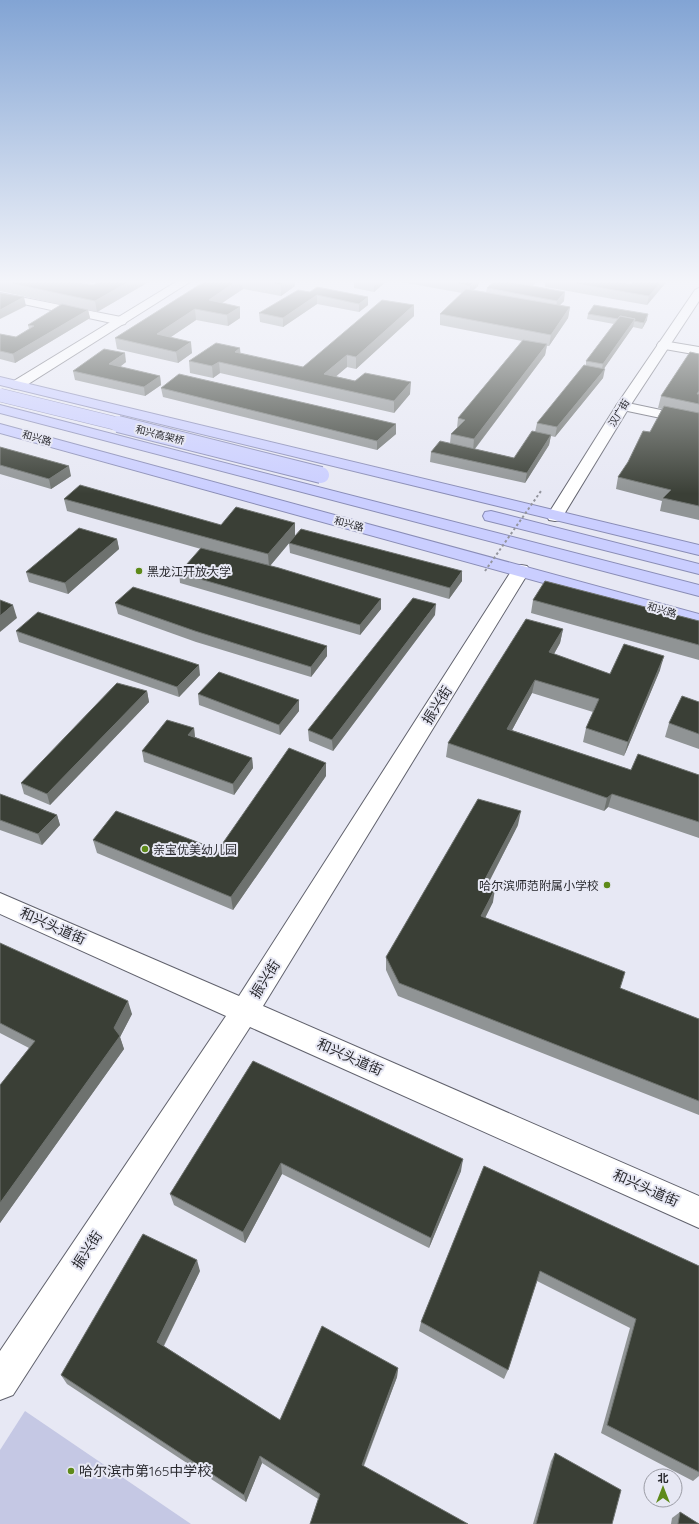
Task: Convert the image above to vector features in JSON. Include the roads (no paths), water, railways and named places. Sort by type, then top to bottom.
[{"type":"highway","points":[[0,381],[475,505],[699,569]]},
{"type":"highway","name":"和兴高架桥","points":[[0,394],[328,477],[475,505]]},
{"type":"highway","name":"和兴高架桥","points":[[0,409],[307,489]]},
{"type":"highway","name":"和兴路","points":[[0,428],[699,620]]},
{"type":"highway","name":"和兴路","points":[[307,489],[699,591]]},
{"type":"highway","points":[[249,497],[466,530]]},
{"type":"highway","points":[[475,505],[554,516],[699,550]]},
{"type":"street","points":[[17,385],[72,351]]},
{"type":"street","name":"汉广街","points":[[554,516],[659,351]]},
{"type":"street","points":[[623,406],[699,422]]},
{"type":"street","name":"振兴街","points":[[0,1382],[245,1011],[521,570]]},
{"type":"street","name":"和兴头道街","points":[[0,903],[699,1212]]},
{"type":"place","name":"黑龙江开放大学","points":[[139,571]]},
{"type":"place","name":"亲宝优美幼儿园","points":[[145,849]]},
{"type":"place","name":"哈尔滨师范附属小学校","points":[[607,885]]},
{"type":"place","name":"哈尔滨市第165中学校","points":[[71,1471]]}]
